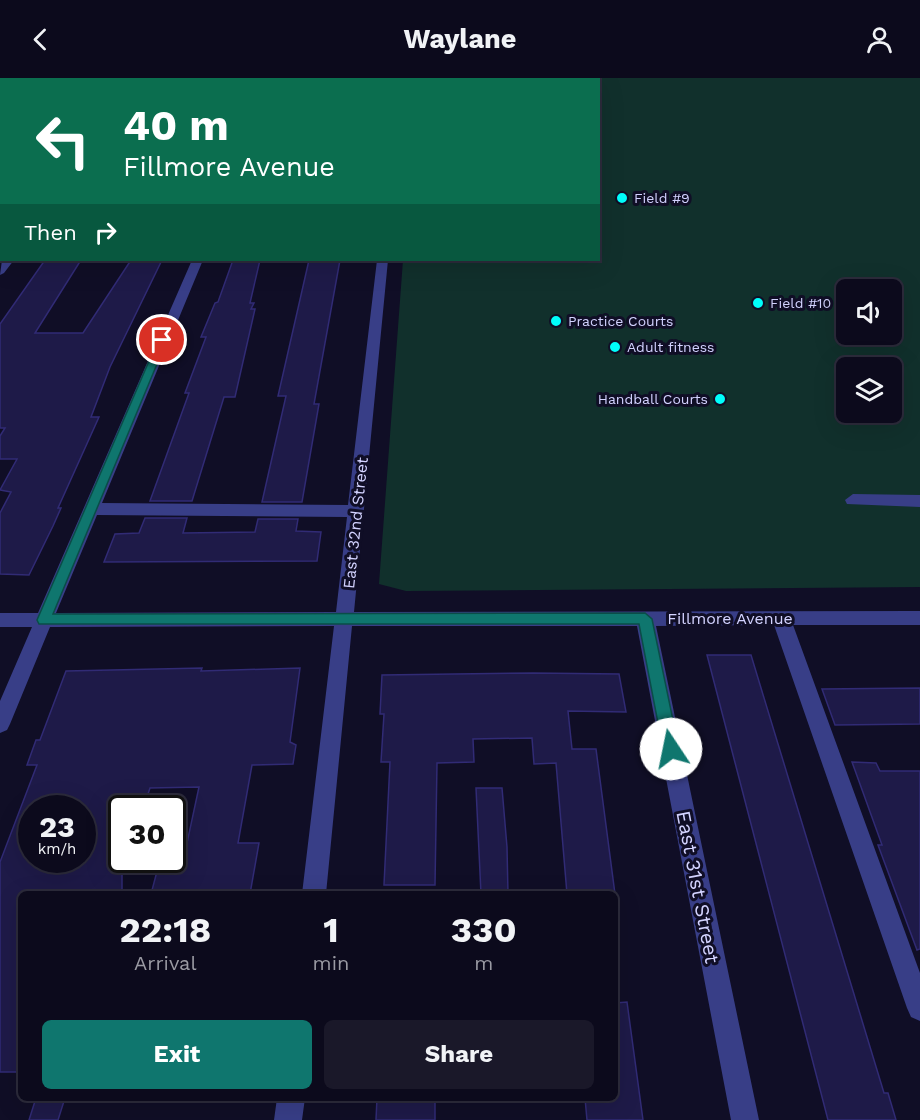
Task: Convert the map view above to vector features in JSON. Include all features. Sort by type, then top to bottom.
[{"type":"street","points":[[0,724],[196,261]]},
{"type":"street","name":"East 32nd Street","points":[[314,891],[383,261]]},
{"type":"street","points":[[853,500],[920,501]]},
{"type":"street","points":[[91,509],[356,511]]},
{"type":"street","points":[[781,618],[920,1008]]},
{"type":"street","name":"Fillmore Avenue","points":[[0,620],[920,618]]},
{"type":"street","name":"East 31st Street","points":[[645,619],[744,1120]]},
{"type":"street","points":[[288,1120],[291,1101]]},
{"type":"green space","points":[[600,78],[920,78],[920,587],[406,591],[379,584],[403,261],[600,261]]},
{"type":"building","points":[[44,261],[80,261],[35,333],[83,333],[130,261],[162,261],[110,367],[91,417],[99,417],[58,508],[61,508],[29,575],[0,574],[0,513],[11,492],[0,490],[17,459],[0,459],[0,436],[5,428],[0,428],[0,324]]},
{"type":"building","points":[[233,261],[260,261],[250,303],[254,303],[251,309],[255,309],[235,397],[224,397],[192,501],[150,501],[189,393],[185,393],[206,337],[201,337],[215,303],[218,302]]},
{"type":"building","points":[[309,261],[340,261],[314,404],[319,404],[302,502],[262,502],[286,396],[278,396]]},
{"type":"building","points":[[145,518],[187,518],[183,533],[255,532],[258,519],[298,519],[296,531],[321,532],[317,561],[104,562],[115,534],[139,533]]},
{"type":"building","points":[[707,655],[751,655],[884,1093],[888,1093],[896,1120],[828,1120]]},
{"type":"building","points":[[300,668],[290,742],[296,745],[293,764],[252,765],[238,843],[259,843],[251,891],[152,891],[157,873],[186,873],[186,843],[199,787],[150,788],[148,795],[108,795],[108,873],[122,873],[122,891],[18,891],[18,1072],[0,1072],[0,862],[18,815],[18,873],[96,873],[96,795],[26,795],[37,765],[27,765],[36,740],[40,740],[66,671]]},
{"type":"building","points":[[619,674],[626,712],[568,711],[572,749],[596,749],[615,891],[567,891],[556,763],[534,764],[532,738],[473,739],[474,762],[437,763],[435,885],[384,885],[390,762],[381,762],[384,714],[380,714],[382,675]]},
{"type":"building","points":[[920,688],[920,724],[835,725],[822,689]]},
{"type":"building","points":[[852,762],[876,763],[880,771],[920,771],[920,949],[917,950],[878,845],[882,845]]},
{"type":"building","points":[[476,788],[502,788],[508,891],[481,891]]},
{"type":"building","points":[[627,1002],[643,1120],[587,1120],[585,1101],[618,1101],[618,1003]]},
{"type":"building","points":[[35,1101],[64,1101],[58,1120],[29,1120]]},
{"type":"building","points":[[377,1101],[435,1101],[435,1120],[376,1120]]},
{"type":"place","name":"Field #9","points":[[622,198]]},
{"type":"place","name":"Field #10","points":[[758,303]]},
{"type":"place","name":"Practice Courts","points":[[556,321]]},
{"type":"place","name":"Adult fitness","points":[[615,347]]},
{"type":"place","name":"Handball Courts","points":[[720,399]]},
{"type":"route","points":[[162,340],[44,620],[645,619],[671,749]]}]
